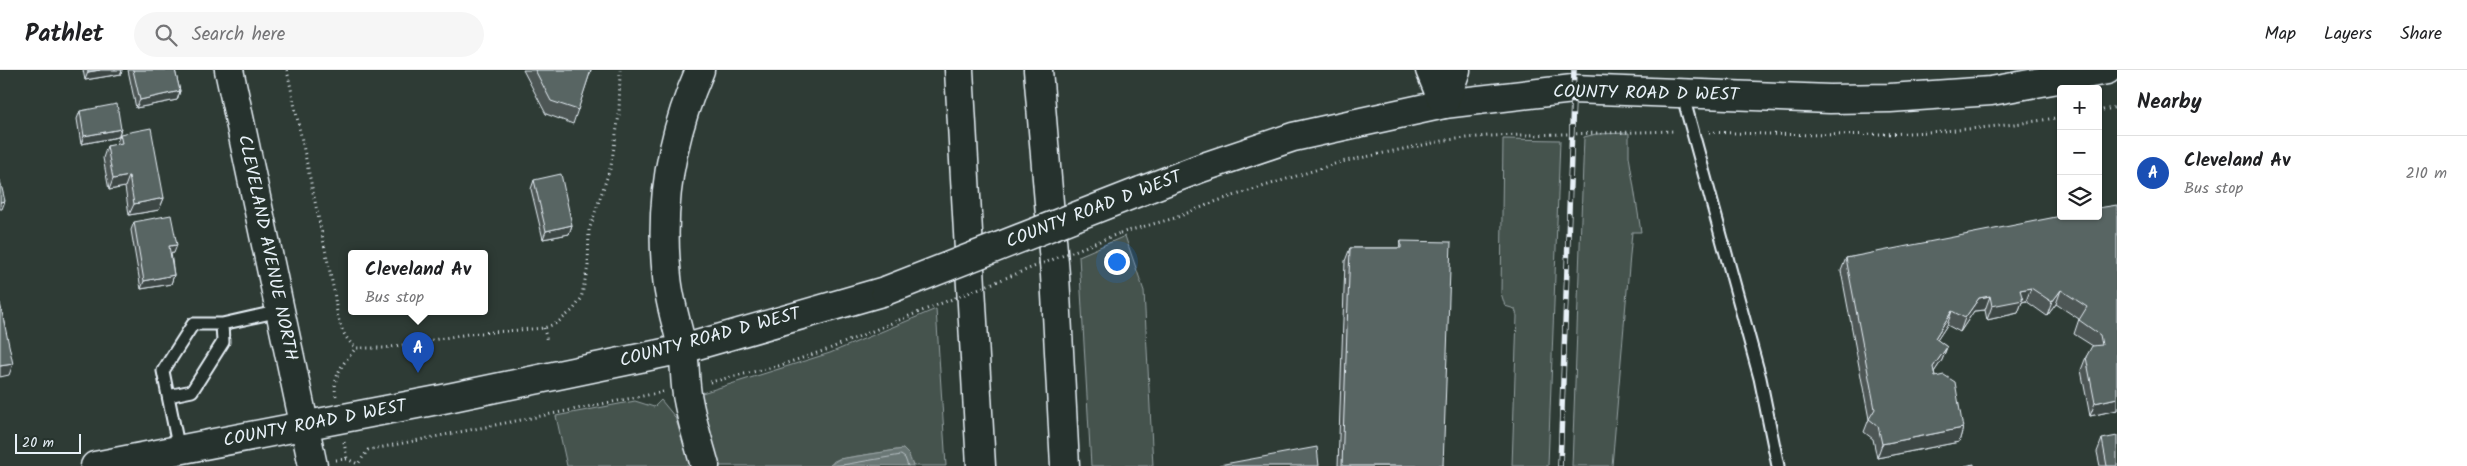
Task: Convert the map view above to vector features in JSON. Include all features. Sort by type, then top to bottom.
[{"type":"main road","name":"CLEVELAND AVENUE NORTH","points":[[229,70],[313,466]]},
{"type":"main road","points":[[700,70],[688,96],[675,138],[666,186],[664,234],[667,278],[683,348],[686,387],[705,466]]},
{"type":"main road","points":[[959,70],[981,466]]},
{"type":"main road","points":[[1038,70],[1055,276],[1065,466]]},
{"type":"main road","points":[[1430,70],[1444,104]]},
{"type":"main road","points":[[1444,104],[1456,70]]},
{"type":"main road","name":"COUNTY ROAD D WEST","points":[[96,466],[305,426],[683,348],[885,291],[1201,168],[1293,137],[1327,128],[1444,104],[1573,89],[1810,98],[1890,98],[1991,91],[2107,70]]},
{"type":"lane","points":[[1681,92],[1760,378],[1778,466]]},
{"type":"lane","points":[[179,450],[163,371],[193,324],[222,324],[280,311]]},
{"type":"lane","points":[[168,396],[192,391],[223,342],[222,324]]},
{"type":"path","points":[[287,70],[334,291],[338,318],[345,339],[356,348],[386,348],[468,334],[544,328],[557,323],[581,299],[588,266],[589,230],[611,166],[618,115],[620,70]]},
{"type":"path","points":[[2102,110],[2117,108]]},
{"type":"path","points":[[347,459],[358,464],[368,450],[686,387],[778,366],[829,349],[1120,233],[1175,218],[1217,201],[1341,162],[1447,140],[1488,136],[1691,131],[1828,135],[1950,131],[2057,118]]},
{"type":"path","points":[[544,328],[547,342]]},
{"type":"path","points":[[334,385],[341,366],[356,348]]},
{"type":"shaded area","points":[[1629,133],[1629,156],[1641,232],[1632,232],[1612,466],[1572,466],[1584,137],[1596,134]]},
{"type":"shaded area","points":[[1503,139],[1560,140],[1548,466],[1512,466],[1517,316],[1515,309],[1505,306],[1501,293]]},
{"type":"shaded area","points":[[1125,236],[1144,291],[1153,466],[1091,466],[1079,256]]},
{"type":"shaded area","points":[[936,309],[946,466],[913,466],[903,449],[839,459],[830,466],[718,466],[699,394],[830,353]]},
{"type":"shaded area","points":[[661,400],[675,417],[691,466],[567,466],[556,416],[635,401],[654,407]]},
{"type":"water","points":[[903,449],[909,455],[913,466],[830,465],[839,459]]},
{"type":"building","points":[[133,70],[175,70],[180,91],[140,100]]},
{"type":"building","points":[[535,70],[591,70],[578,110],[551,101]]},
{"type":"building","points":[[117,104],[121,129],[84,136],[80,111]]},
{"type":"building","points":[[151,128],[164,198],[134,204],[129,176],[113,179],[107,146],[122,143],[120,134]]},
{"type":"building","points":[[561,174],[572,225],[546,231],[534,180]]},
{"type":"building","points":[[0,180],[5,201],[0,202]]},
{"type":"building","points":[[2117,205],[2117,398],[2095,403],[2086,357],[2092,346],[2102,345],[2100,335],[2079,320],[2087,307],[2061,290],[2052,302],[2031,288],[2020,290],[2023,300],[1992,306],[1990,296],[1979,298],[1965,318],[1952,311],[1935,338],[1947,347],[1933,367],[1935,377],[1944,375],[1955,382],[1963,428],[1882,444],[1878,426],[1869,419],[1875,409],[1846,258],[2057,217],[2057,220],[2102,220],[2102,207]]},
{"type":"building","points":[[171,215],[177,245],[169,246],[174,275],[144,281],[134,222]]},
{"type":"building","points":[[1401,241],[1451,242],[1443,466],[1342,466],[1350,248],[1401,248]]},
{"type":"building","points":[[0,303],[13,364],[0,366]]},
{"type":"building","points":[[2117,436],[2117,466],[2107,466],[2102,439]]},
{"type":"building","points":[[1317,447],[1319,466],[1219,466],[1219,465]]},
{"type":"railway","points":[[1560,466],[1574,70]]},
{"type":"place","name":"Cleveland Av","points":[[418,373]]}]
